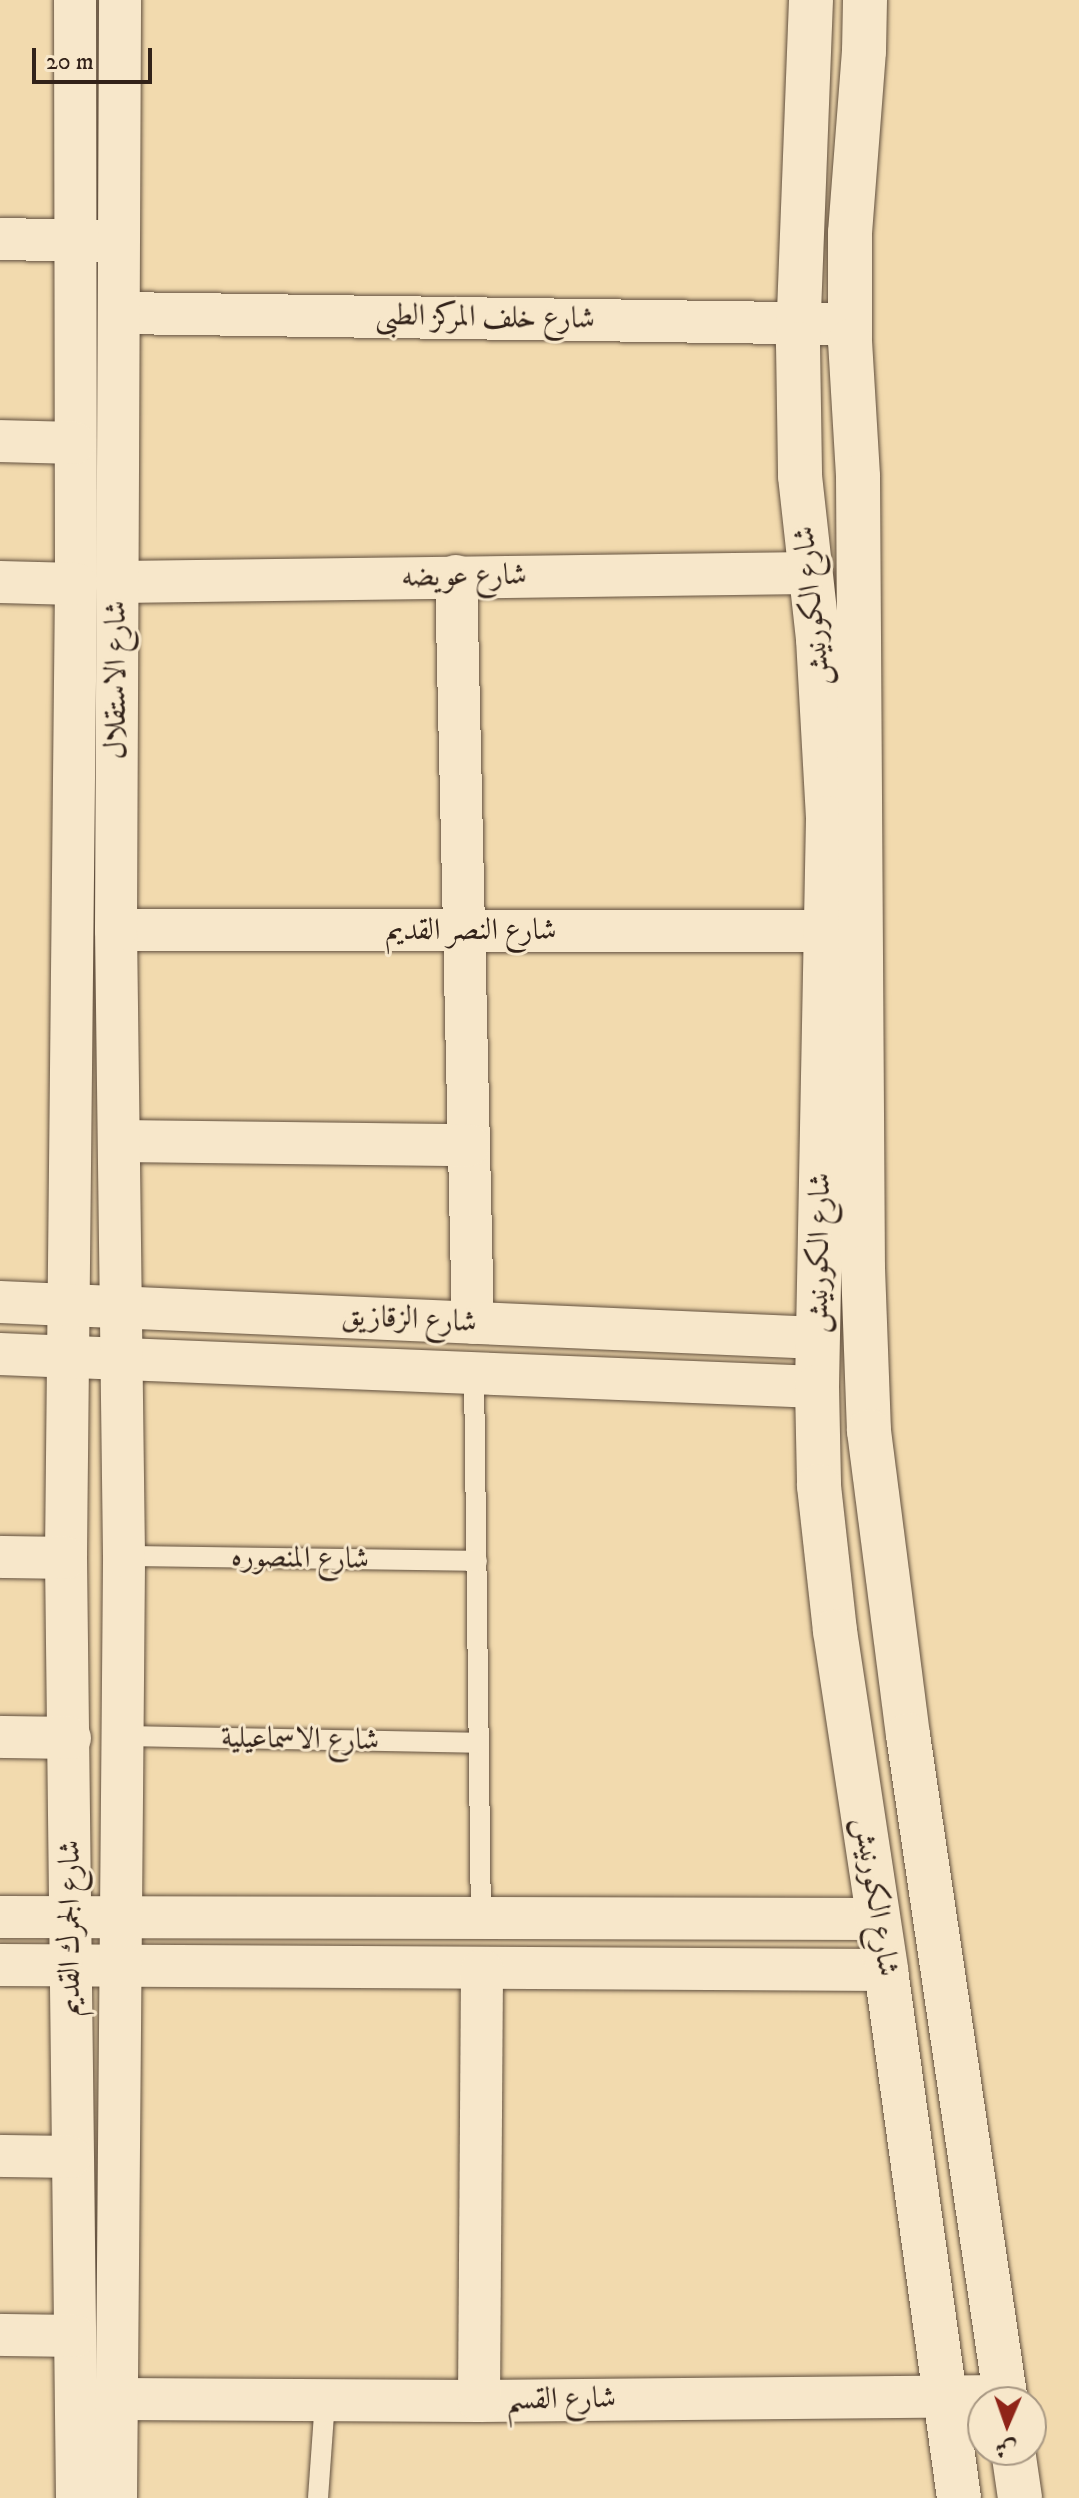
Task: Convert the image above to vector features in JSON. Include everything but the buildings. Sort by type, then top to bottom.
[{"type":"main road","name":"شارع الكورنيش","points":[[811,0],[798,322],[800,476],[825,728],[826,931],[817,1387],[825,1558],[959,2498]]},
{"type":"main road","name":"شارع الكورنيش","points":[[865,0],[850,233],[850,324],[858,477],[865,1340],[869,1431],[908,1735],[1004,2386]]},
{"type":"main road","points":[[818,1338],[865,1340]]},
{"type":"main road","points":[[817,1387],[867,1389]]},
{"type":"main road","points":[[877,1919],[935,1917]]},
{"type":"main road","points":[[886,1970],[943,1967]]},
{"type":"main road","points":[[1015,2466],[1020,2498]]},
{"type":"street","name":"شارع الاستقلال","points":[[70,1357],[76,584],[75,0]]},
{"type":"street","name":"شارع الاستقلال","points":[[120,0],[116,930],[124,1359]]},
{"type":"street","points":[[0,239],[119,241]]},
{"type":"street","name":"شارع خلف المركز الطبى","points":[[120,313],[850,324]]},
{"type":"street","points":[[0,441],[75,443]]},
{"type":"street","name":"شارع عويضه","points":[[118,582],[810,573]]},
{"type":"street","points":[[456,576],[473,1323]]},
{"type":"street","points":[[0,582],[76,584]]},
{"type":"street","name":"شارع النصر القديم","points":[[116,930],[826,931]]},
{"type":"street","points":[[120,1141],[469,1145]]},
{"type":"street","name":"شارع الزقازيق","points":[[0,1302],[818,1338]]},
{"type":"street","name":"شارع الزقازيق","points":[[0,1354],[817,1387]]},
{"type":"street","name":"شارع الجمرك القديم","points":[[70,1357],[66,1558],[70,1738],[70,2157],[77,2498]]},
{"type":"street","name":"شارع الجمرك القديم","points":[[116,2498],[124,1359]]},
{"type":"street","points":[[0,1557],[66,1558]]},
{"type":"street","points":[[0,1737],[70,1738]]},
{"type":"street","points":[[0,1917],[877,1919]]},
{"type":"street","points":[[0,1965],[886,1970]]},
{"type":"street","points":[[479,2401],[482,1970]]},
{"type":"street","points":[[0,2156],[70,2157]]},
{"type":"street","points":[[0,2335],[75,2336]]},
{"type":"street","name":"شارع القسم","points":[[117,2399],[479,2401],[967,2397]]},
{"type":"lane","points":[[474,1373],[481,1919]]},
{"type":"lane","name":"شارع المنصوره","points":[[124,1556],[477,1561]]},
{"type":"lane","name":"شارع الاسماعيلية","points":[[122,1736],[479,1743]]},
{"type":"lane","points":[[318,2498],[325,2400]]}]
